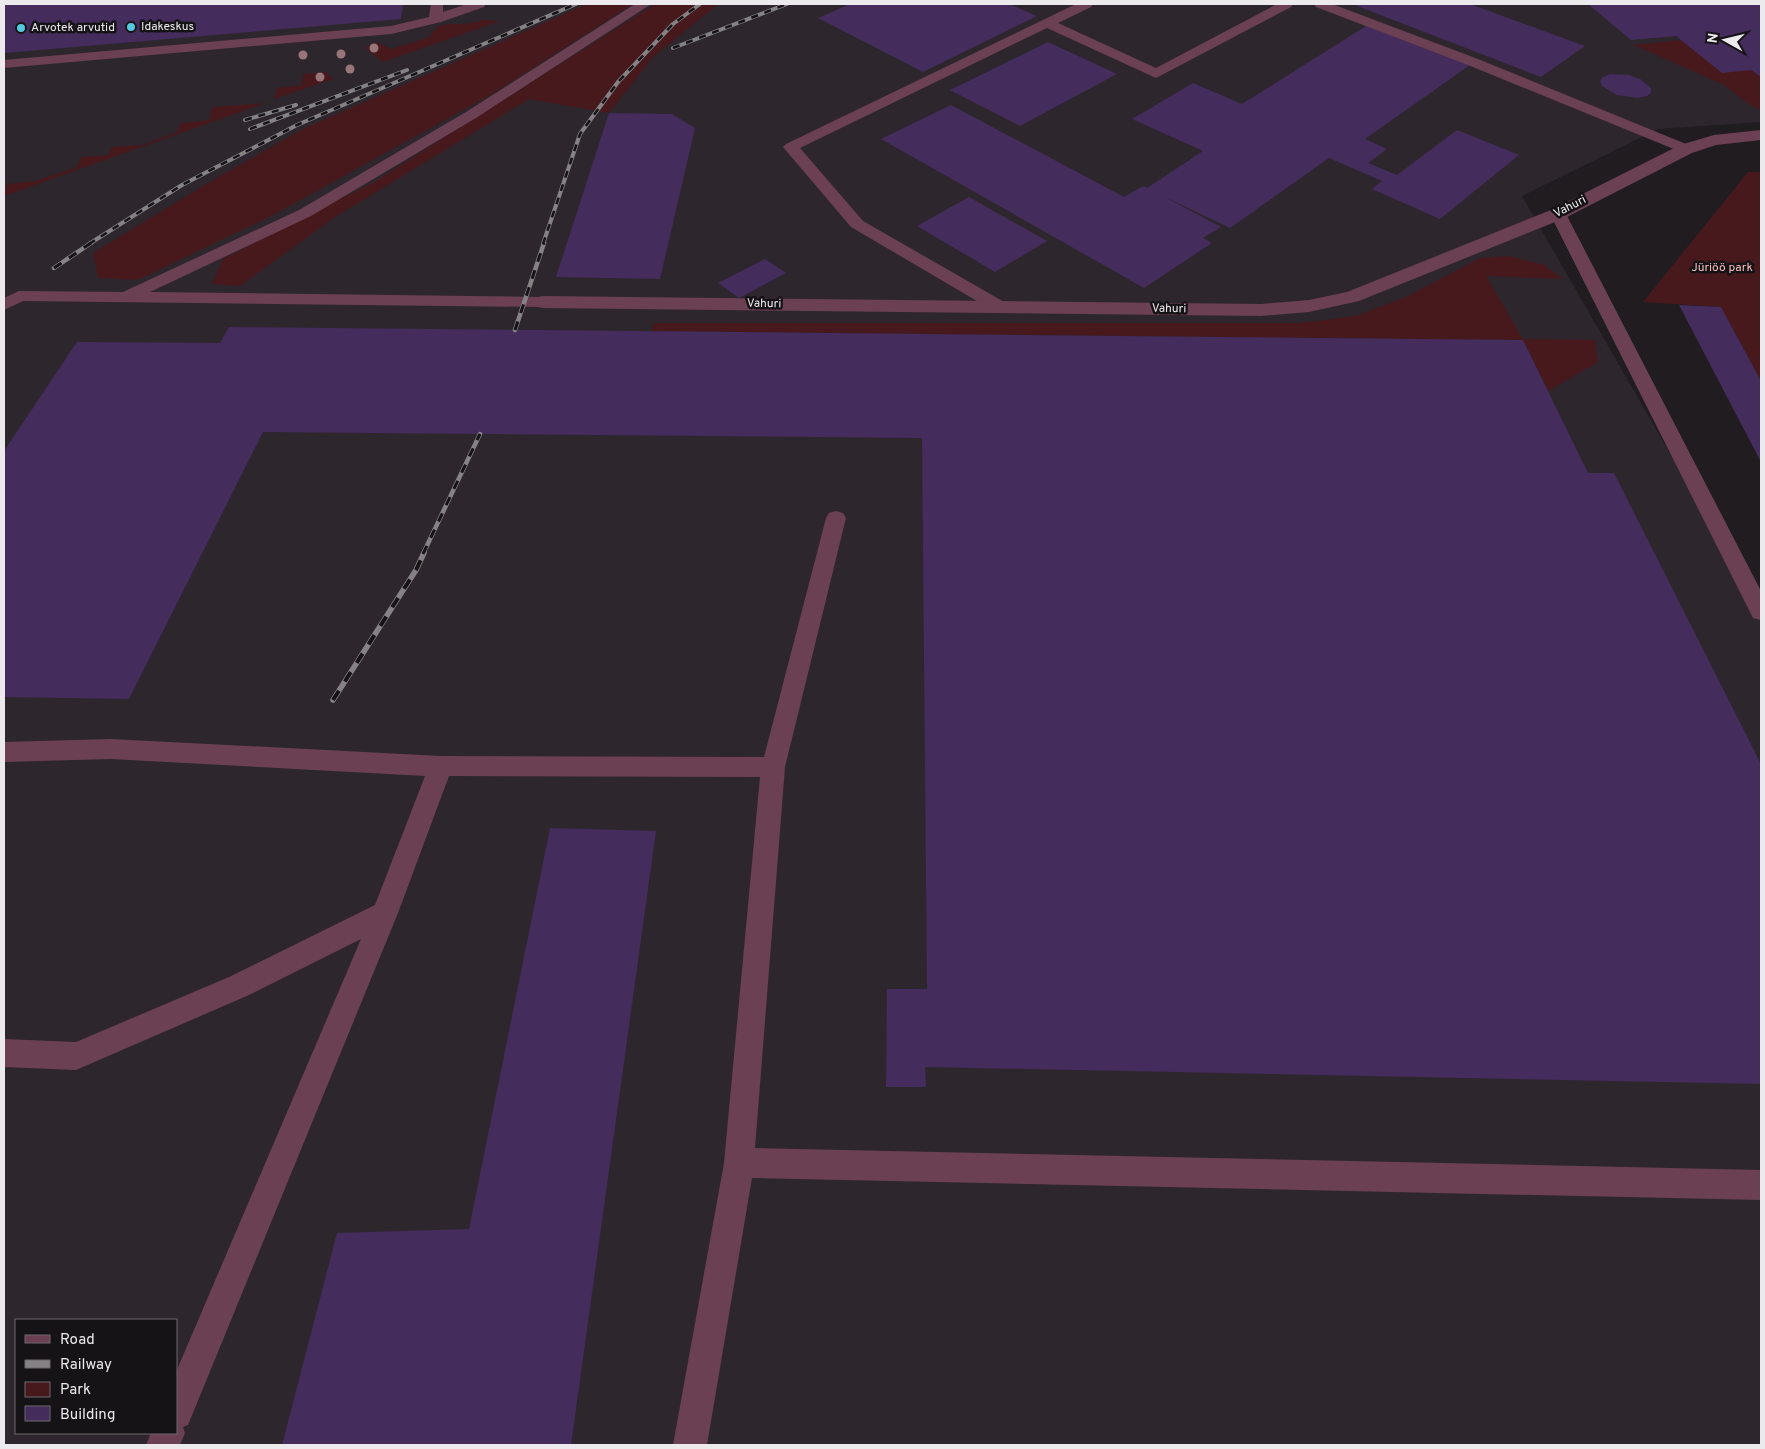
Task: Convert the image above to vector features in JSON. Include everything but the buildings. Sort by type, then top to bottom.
[{"type":"street","name":"Vahuri","points":[[542,302],[1261,310],[1309,306],[1352,297],[1384,286],[1433,264],[1558,214],[1686,149],[1714,140],[1761,135]]},
{"type":"lane","points":[[436,19],[437,4]]},
{"type":"lane","points":[[4,64],[392,30],[436,19],[479,4]]},
{"type":"lane","points":[[128,296],[305,213],[471,115],[644,4]]},
{"type":"lane","points":[[1000,307],[858,224],[791,147],[1086,4]]},
{"type":"lane","points":[[1047,23],[1156,74],[1286,4]]},
{"type":"lane","points":[[1321,4],[1473,62],[1686,149]]},
{"type":"lane","points":[[1558,214],[1761,612]]},
{"type":"lane","points":[[4,305],[19,296],[542,302]]},
{"type":"lane","points":[[690,1445],[739,1163],[773,767],[836,518]]},
{"type":"lane","points":[[4,752],[110,749],[441,766],[773,767]]},
{"type":"lane","points":[[178,1408],[385,913],[441,766]]},
{"type":"lane","points":[[4,1053],[76,1056],[239,986],[385,913]]},
{"type":"lane","points":[[739,1163],[1761,1185]]},
{"type":"shaded area","points":[[4,4],[1761,4],[1761,122],[1658,129],[1522,196],[1761,612],[1761,1445],[4,1445]]},
{"type":"green space","points":[[587,4],[633,4],[492,94],[273,215],[138,280],[98,278],[93,253],[208,183],[303,129]]},
{"type":"green space","points":[[655,4],[718,4],[653,57],[609,113],[529,99],[332,219],[240,286],[212,284],[223,259],[374,182]]},
{"type":"green space","points":[[483,20],[500,21],[383,62],[365,48],[376,42],[391,49],[430,37],[439,26],[466,24]]},
{"type":"green space","points":[[1681,40],[1751,70],[1761,77],[1761,110],[1750,105],[1724,85],[1634,45]]},
{"type":"green space","points":[[325,72],[333,79],[274,99],[277,88],[301,85],[304,74]]},
{"type":"green space","points":[[265,103],[4,196],[7,184],[35,181],[77,167],[81,157],[108,155],[112,147],[142,145],[177,132],[181,123],[209,120],[213,107]]},
{"type":"green space","name":"Jüriöö park","points":[[1748,172],[1761,172],[1761,381],[1721,307],[1643,302]]},
{"type":"green space","points":[[1509,256],[1544,265],[1563,279],[1486,276],[1523,339],[1595,340],[1598,362],[1548,391],[1523,340],[651,331],[654,323],[1299,323],[1356,316],[1408,296],[1480,258]]},
{"type":"railway","points":[[89,244],[182,185],[297,125],[576,4]]},
{"type":"railway","points":[[543,244],[580,134],[618,82],[673,24],[700,4]]},
{"type":"railway","points":[[673,48],[787,4]]},
{"type":"railway","points":[[250,129],[407,70]]},
{"type":"railway","points":[[245,120],[296,105]]},
{"type":"railway","points":[[54,268],[91,243]]},
{"type":"railway","points":[[515,330],[544,243]]},
{"type":"railway","points":[[423,554],[480,434]]},
{"type":"railway","points":[[333,700],[416,570],[424,553]]},
{"type":"place","name":"Idakeskus","points":[[131,27]]},
{"type":"place","name":"Arvotek arvutid","points":[[21,28]]}]
